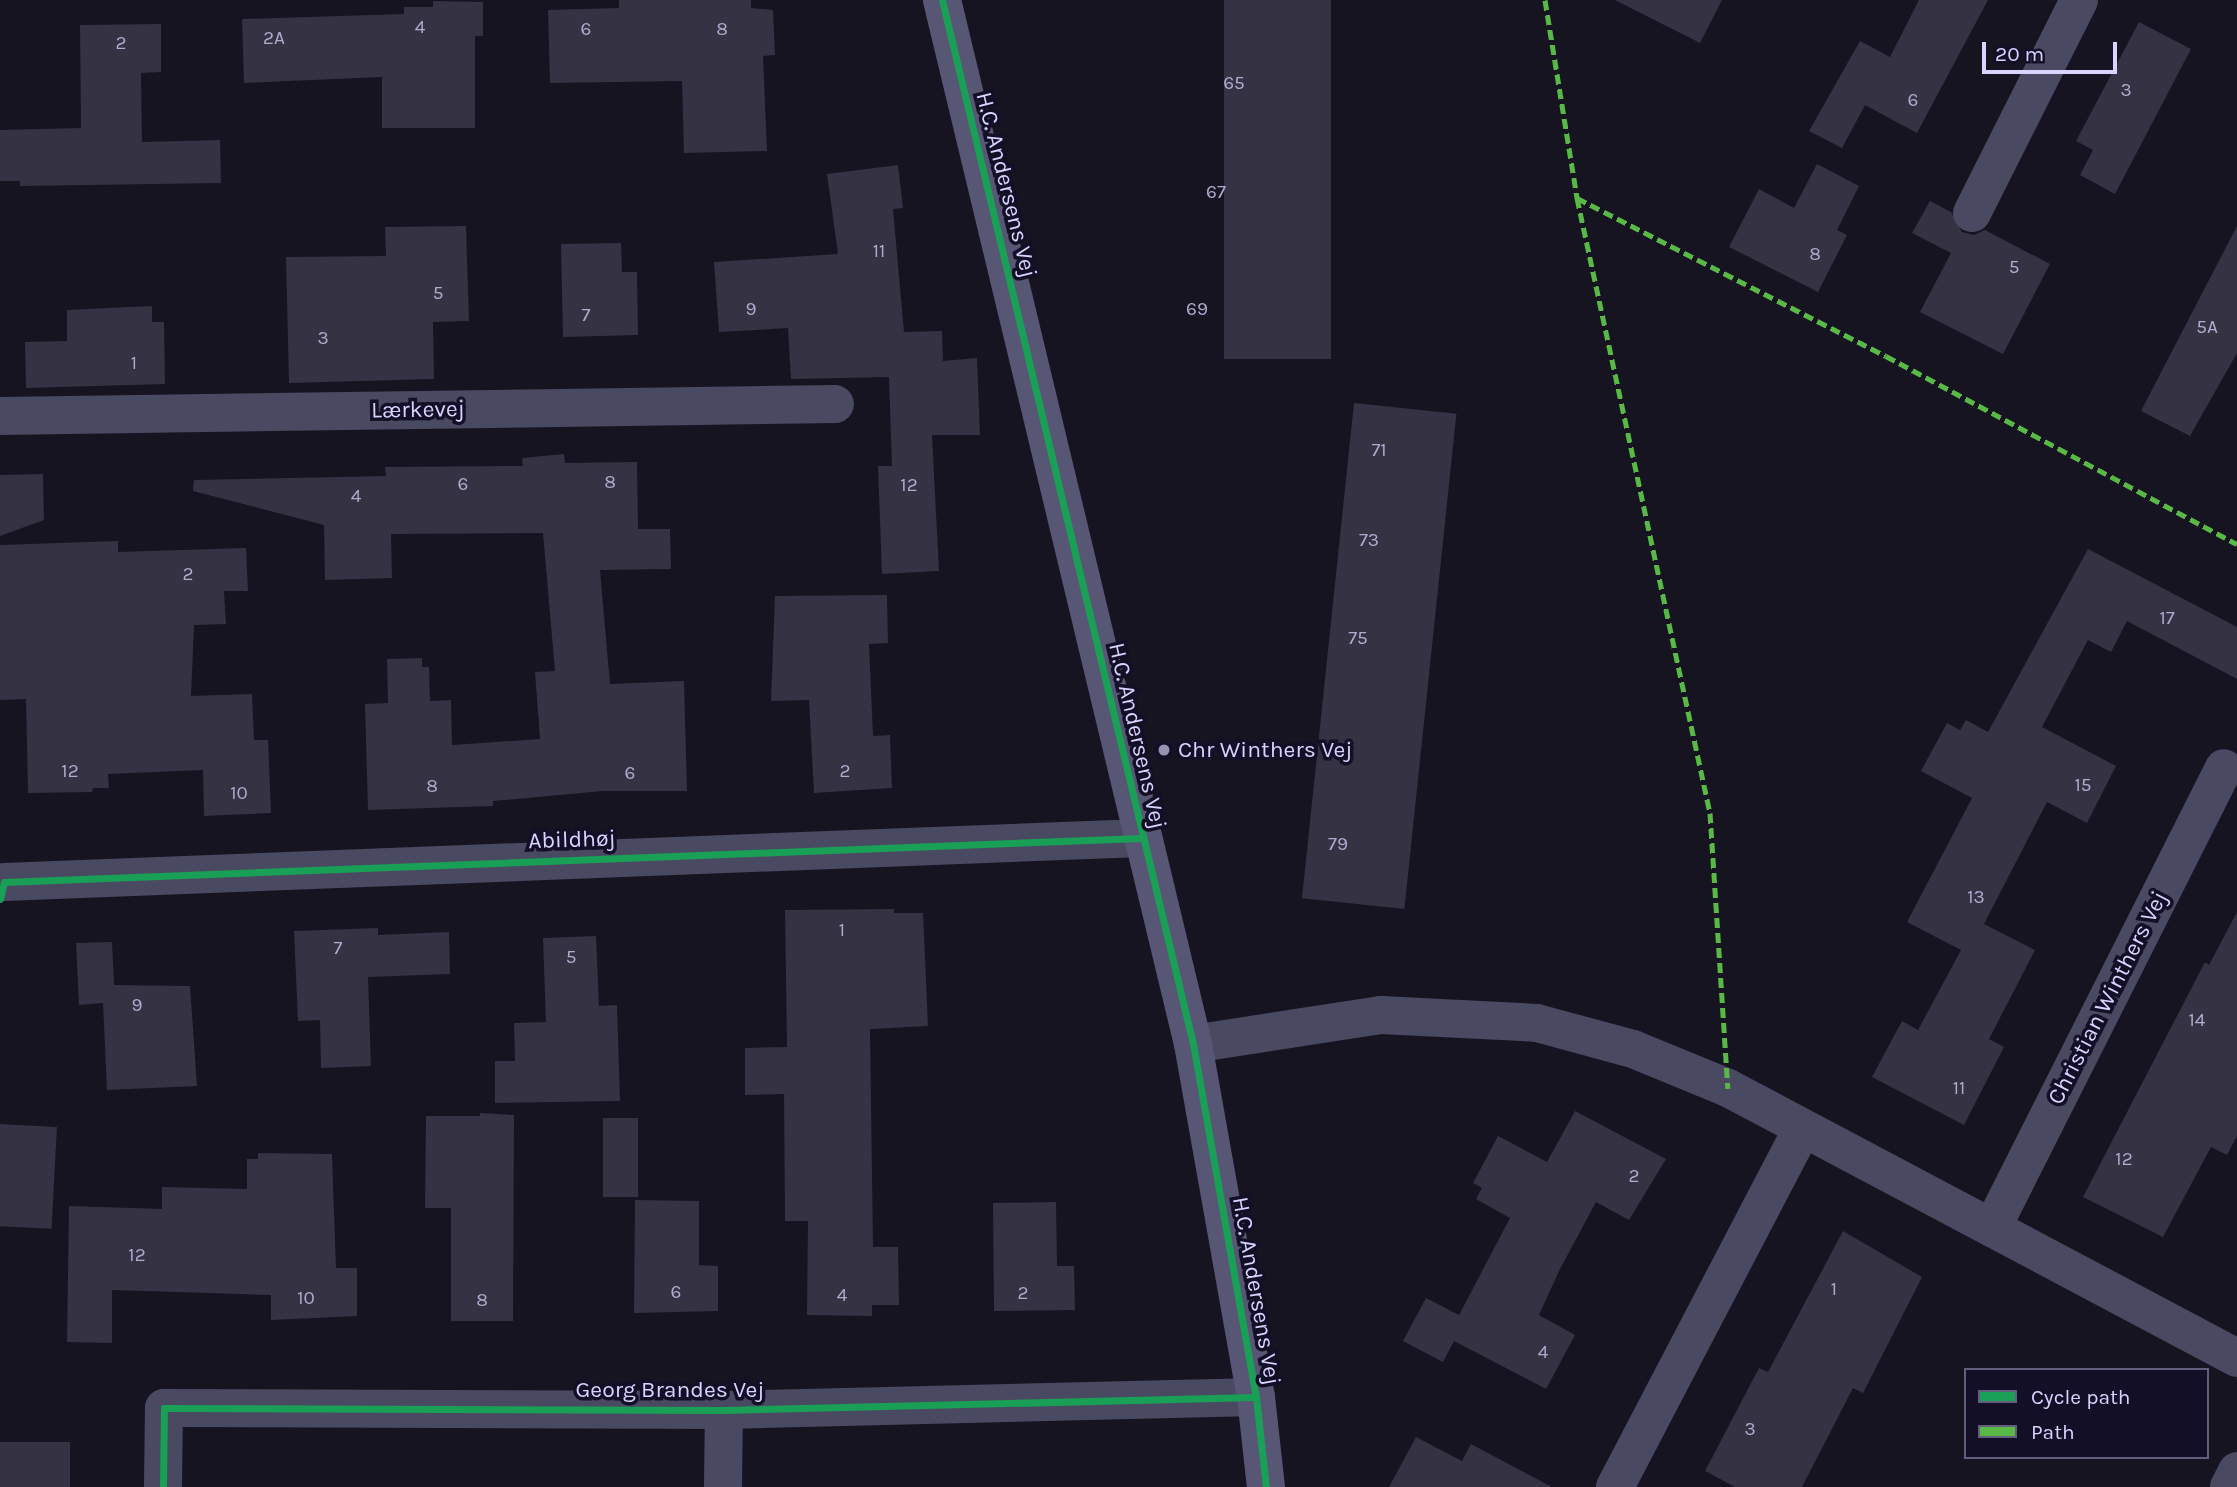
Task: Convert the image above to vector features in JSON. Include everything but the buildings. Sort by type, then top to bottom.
[{"type":"street","name":"H.C. Andersens Vej","points":[[942,0],[1141,838],[1193,1044],[1256,1397],[1266,1487]]},
{"type":"street","points":[[1972,213],[2079,0]]},
{"type":"street","name":"Lærkevej","points":[[0,416],[835,404]]},
{"type":"street","name":"Christian Winthers Vej","points":[[1992,1228],[2224,768]]},
{"type":"street","name":"Abildhøj","points":[[4,882],[1141,838]]},
{"type":"street","points":[[1193,1044],[1381,1014],[1536,1023],[1633,1049],[1728,1088],[2237,1357]]},
{"type":"street","points":[[1615,1487],[1803,1128]]},
{"type":"street","name":"Georg Brandes Vej","points":[[163,1487],[164,1408],[724,1410],[1256,1397]]},
{"type":"street","name":"Georg Brandes Vej","points":[[723,1487],[724,1410]]},
{"type":"street","points":[[2229,1487],[2237,1471]]},
{"type":"marked path","points":[[1545,0],[1577,198],[1710,813],[1728,1088]]},
{"type":"marked path","points":[[1577,198],[1886,356],[2237,544]]},
{"type":"cycle path","points":[[942,0],[1193,1044],[1256,1397],[1266,1487]]},
{"type":"cycle path","points":[[0,899],[4,882],[1141,838]]},
{"type":"cycle path","points":[[163,1487],[164,1408],[724,1410],[1256,1397]]},
{"type":"place","name":"Chr Winthers Vej","points":[[1164,750]]}]
